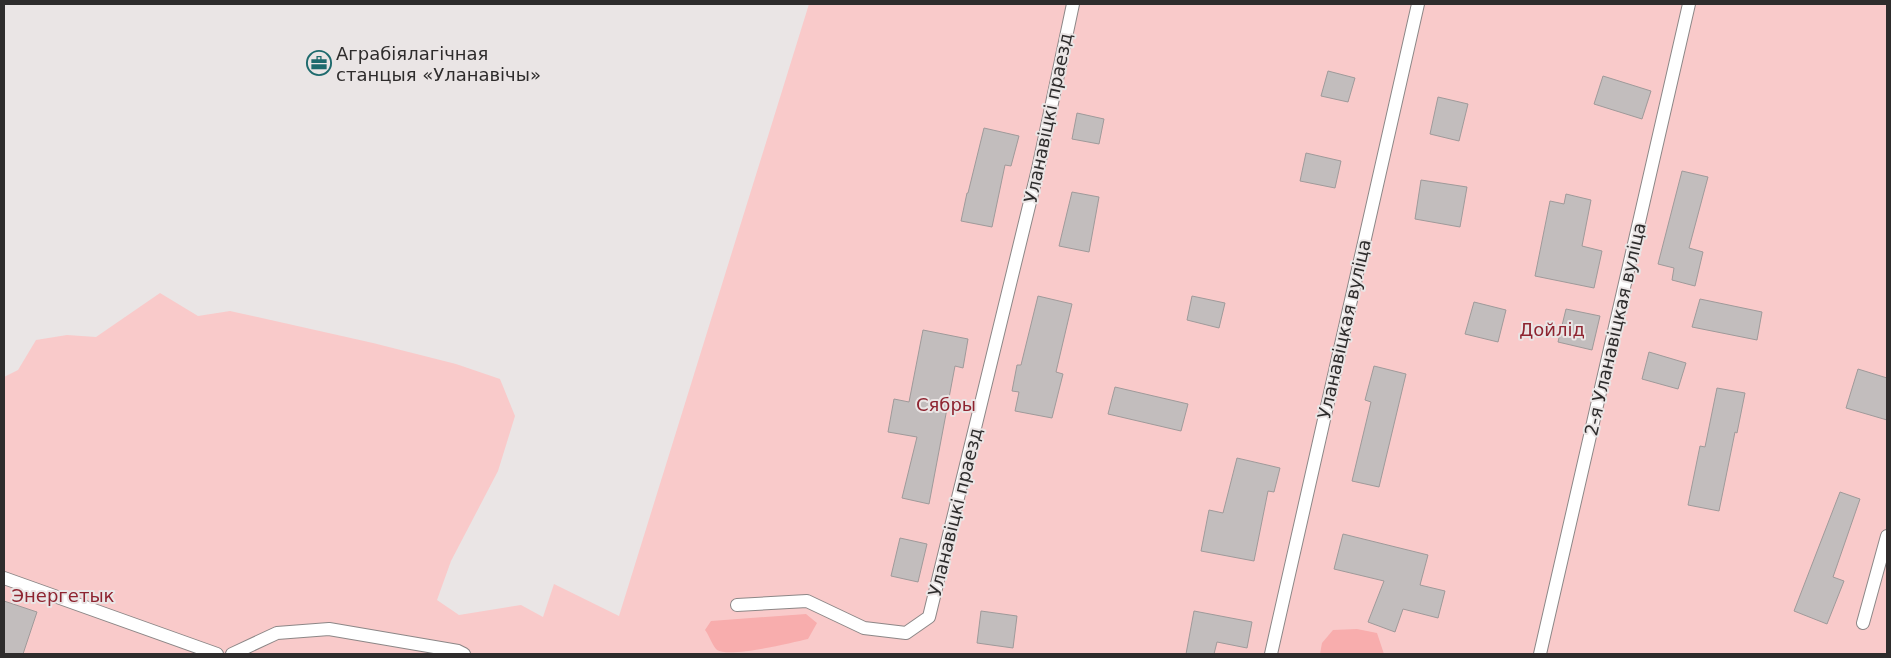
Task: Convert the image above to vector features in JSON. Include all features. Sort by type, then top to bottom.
[{"type":"lane","name":"Уланавіцкі праезд","points":[[737,605],[807,601],[864,628],[906,633],[929,617],[1038,169],[1073,4]]},
{"type":"lane","name":"Уланавіцкая вуліца","points":[[1271,654],[1418,4]]},
{"type":"lane","name":"2-я Уланавіцкая вуліца","points":[[1540,654],[1689,4]]},
{"type":"lane","points":[[1863,623],[1887,536]]},
{"type":"lane","points":[[4,578],[217,654]]},
{"type":"lane","points":[[232,654],[276,633],[329,629],[458,651],[464,654]]},
{"type":"green space","points":[[809,4],[1887,4],[1887,654],[4,654],[4,377],[18,370],[36,340],[67,335],[96,337],[160,293],[198,316],[230,311],[373,343],[456,364],[500,379],[515,416],[498,471],[451,561],[437,600],[459,615],[521,605],[543,617],[554,584],[619,616]]},
{"type":"shaded area","points":[[806,614],[817,623],[808,639],[761,649],[734,652],[717,650],[705,630],[711,621]]},
{"type":"shaded area","points":[[1357,629],[1377,633],[1384,654],[1320,654],[1322,643],[1333,630]]},
{"type":"building","points":[[1328,71],[1355,78],[1348,102],[1321,96]]},
{"type":"building","points":[[1603,76],[1651,91],[1642,119],[1594,104]]},
{"type":"building","points":[[1438,97],[1468,104],[1459,141],[1430,134]]},
{"type":"building","points":[[1077,113],[1104,119],[1099,144],[1072,139]]},
{"type":"building","points":[[984,128],[1019,136],[1011,166],[1005,165],[992,227],[961,221]]},
{"type":"building","points":[[1306,153],[1341,161],[1335,188],[1300,181]]},
{"type":"building","points":[[1682,171],[1708,177],[1689,248],[1703,252],[1695,286],[1672,280],[1674,268],[1658,264]]},
{"type":"building","points":[[1421,180],[1467,187],[1460,227],[1415,219]]},
{"type":"building","points":[[1072,192],[1099,197],[1089,252],[1059,246]]},
{"type":"building","points":[[1566,194],[1591,200],[1582,246],[1602,251],[1594,288],[1535,276],[1550,201],[1564,204]]},
{"type":"building","points":[[1038,296],[1072,304],[1056,372],[1063,374],[1052,418],[1015,411],[1019,392],[1012,391],[1017,365],[1021,365]]},
{"type":"building","points":[[1192,296],[1225,303],[1219,328],[1187,320]]},
{"type":"building","points":[[1700,299],[1762,312],[1757,340],[1692,327]]},
{"type":"building","points":[[1474,302],[1506,310],[1498,342],[1465,334]]},
{"type":"building","points":[[1566,309],[1600,316],[1592,350],[1558,342]]},
{"type":"building","points":[[923,330],[968,339],[963,368],[955,366],[929,504],[902,498],[917,437],[888,432],[894,399],[909,402]]},
{"type":"building","points":[[1649,352],[1686,363],[1678,389],[1642,379]]},
{"type":"building","points":[[1374,366],[1406,374],[1379,487],[1352,481],[1371,402],[1365,400]]},
{"type":"building","points":[[1858,369],[1887,378],[1887,420],[1846,408]]},
{"type":"building","points":[[1115,387],[1188,404],[1181,431],[1108,414]]},
{"type":"building","points":[[1717,388],[1745,393],[1719,511],[1688,505],[1700,446],[1705,447]]},
{"type":"building","points":[[1237,458],[1280,468],[1274,492],[1268,491],[1254,561],[1201,551],[1209,510],[1223,513]]},
{"type":"building","points":[[1840,492],[1860,499],[1833,577],[1844,581],[1827,624],[1794,611]]},
{"type":"building","points":[[1343,534],[1428,555],[1420,585],[1445,591],[1438,618],[1403,609],[1395,632],[1368,622],[1384,581],[1334,569]]},
{"type":"building","points":[[900,538],[927,544],[918,582],[891,576]]},
{"type":"building","points":[[4,601],[37,612],[23,654],[4,654]]},
{"type":"building","points":[[981,611],[1017,616],[1013,648],[977,643]]},
{"type":"building","points":[[1194,611],[1252,622],[1247,648],[1217,642],[1214,654],[1186,654]]},
{"type":"place","name":"Аграбіялагічная станцыя «Уланавічы»","points":[[319,63]]},
{"type":"park label","name":"Дойлід","points":[[1552,329]]},
{"type":"park label","name":"Сябры","points":[[946,404]]},
{"type":"park label","name":"Энергетык","points":[[63,595]]}]
